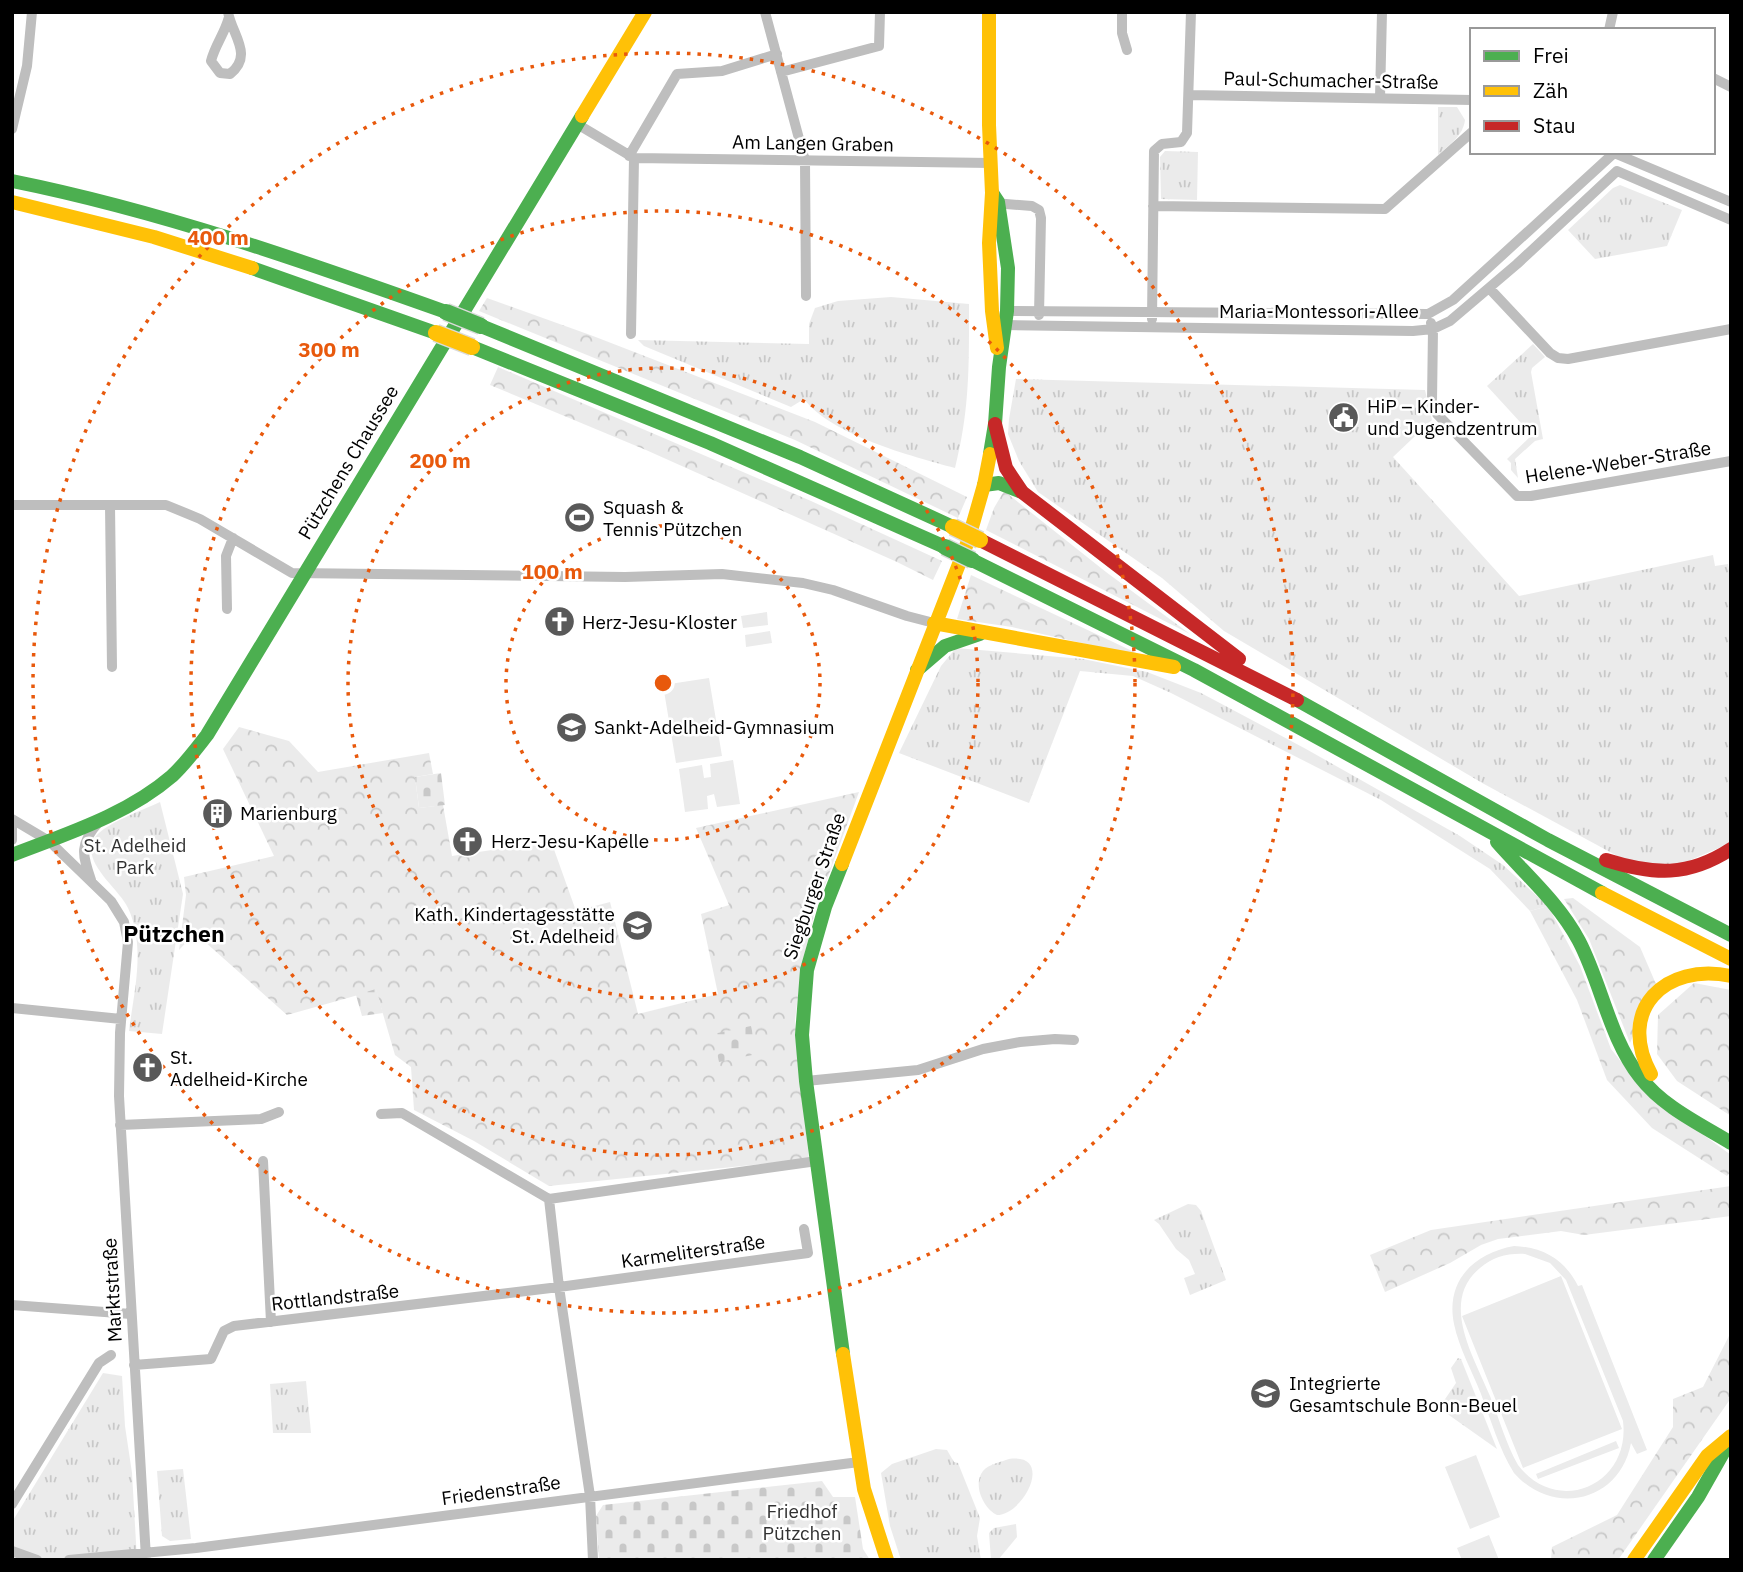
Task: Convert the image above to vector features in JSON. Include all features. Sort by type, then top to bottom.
[{"type":"main road","name":"Pützchens Chaussee","points":[[12,855],[134,802],[172,776],[207,735],[645,12]]},
{"type":"main road","name":"Siegburger Straße","points":[[887,1560],[864,1489],[848,1395],[806,1081],[803,1008],[807,970],[817,932],[934,623],[968,541],[984,485],[995,424],[1001,316],[1008,268],[994,200],[990,163],[989,12]]},
{"type":"main road","points":[[14,181],[89,197],[270,250],[446,312],[775,446],[980,540],[1285,693],[1548,840],[1731,935]]},
{"type":"main road","points":[[12,202],[154,237],[276,275],[472,347],[791,477],[945,547],[1194,670],[1627,908],[1731,959]]},
{"type":"main road","points":[[995,424],[1006,468],[1022,492]]},
{"type":"main road","points":[[984,485],[999,483],[1022,492],[1179,615],[1285,693]]},
{"type":"main road","points":[[934,623],[1194,670]]},
{"type":"main road","points":[[917,670],[941,647],[985,633]]},
{"type":"main road","points":[[1487,831],[1555,905],[1578,939],[1626,1056],[1642,1079],[1663,1098],[1731,1143]]},
{"type":"main road","points":[[1548,840],[1632,870],[1655,873],[1677,873],[1701,865],[1731,849]]},
{"type":"main road","points":[[1731,976],[1698,973],[1669,982],[1647,1005],[1642,1015],[1639,1035],[1644,1063],[1660,1086],[1731,1131]]},
{"type":"main road","points":[[1634,1560],[1707,1456],[1731,1437]]},
{"type":"main road","points":[[1654,1560],[1698,1497],[1731,1437]]},
{"type":"street","points":[[12,130],[27,66],[32,12]]},
{"type":"street","points":[[765,12],[805,160],[807,296]]},
{"type":"street","points":[[781,72],[879,46],[880,12]]},
{"type":"street","points":[[1122,12],[1122,33],[1127,50]]},
{"type":"street","points":[[1152,328],[1154,151],[1162,144],[1181,142],[1187,133],[1191,12]]},
{"type":"street","points":[[1380,99],[1382,12]]},
{"type":"street","points":[[228,15],[242,56],[240,64],[230,74],[220,73],[211,61],[226,30],[228,15]]},
{"type":"street","points":[[631,334],[631,157],[677,74],[722,71],[777,54]]},
{"type":"street","points":[[1715,79],[1731,87]]},
{"type":"street","name":"Paul-Schumacher-Straße","points":[[1190,95],[1470,100]]},
{"type":"street","points":[[577,124],[631,157]]},
{"type":"street","points":[[1153,206],[1385,209],[1470,134]]},
{"type":"street","name":"Maria-Montessori-Allee","points":[[1001,316],[1040,311],[1428,314],[1453,300],[1613,154]]},
{"type":"street","points":[[1614,154],[1617,171],[1731,220]]},
{"type":"street","points":[[1616,154],[1731,202]]},
{"type":"street","name":"Am Langen Graben","points":[[631,157],[990,163]]},
{"type":"street","name":"Maria-Montessori-Allee","points":[[1001,316],[1039,325],[1408,331],[1433,329],[1450,321],[1489,288],[1617,171]]},
{"type":"street","points":[[994,200],[1032,206],[1039,210],[1039,325]]},
{"type":"street","points":[[1489,288],[1550,353],[1558,358],[1568,359],[1731,329]]},
{"type":"street","name":"Helene-Weber-Straße","points":[[1428,314],[1433,329],[1432,401],[1437,414],[1517,496],[1531,496],[1731,461]]},
{"type":"street","points":[[12,505],[166,505],[180,509],[292,573],[305,575],[625,577],[722,574],[803,583],[934,623]]},
{"type":"street","points":[[110,505],[112,667]]},
{"type":"street","points":[[228,609],[226,556],[233,538]]},
{"type":"street","points":[[92,883],[83,856],[84,846],[90,831],[105,815]]},
{"type":"street","name":"Marktstraße","points":[[12,818],[49,841],[111,901],[127,931],[127,965],[118,1065],[146,1557]]},
{"type":"street","points":[[12,827],[12,840]]},
{"type":"street","points":[[12,1008],[121,1019]]},
{"type":"street","points":[[806,1081],[918,1070],[983,1049],[1020,1042],[1074,1040]]},
{"type":"street","points":[[120,1125],[261,1119],[279,1112]]},
{"type":"street","points":[[381,1114],[402,1113],[549,1199],[817,1161]]},
{"type":"street","points":[[263,1161],[271,1322]]},
{"type":"street","points":[[549,1199],[559,1287],[590,1496],[593,1560]]},
{"type":"street","name":"Karmeliterstraße","points":[[559,1287],[808,1253],[804,1229]]},
{"type":"street","name":"Rottlandstraße","points":[[134,1365],[211,1359],[219,1338],[224,1331],[234,1326],[559,1287]]},
{"type":"street","points":[[12,1305],[131,1314]]},
{"type":"street","points":[[12,1504],[99,1363],[111,1355]]},
{"type":"street","name":"Friedenstraße","points":[[69,1560],[146,1557],[859,1462]]},
{"type":"street","points":[[12,1551],[37,1560]]},
{"type":"green space","points":[[1438,107],[1457,107],[1465,120],[1458,135],[1438,155]]},
{"type":"green space","points":[[1165,151],[1198,152],[1197,200],[1161,199],[1160,157]]},
{"type":"green space","points":[[1620,185],[1682,210],[1667,246],[1595,259],[1568,230],[1613,188]]},
{"type":"green space","points":[[891,297],[969,304],[966,406],[955,468],[895,450],[852,433],[816,412],[804,399],[791,407],[644,346],[638,340],[809,344],[809,324],[815,308],[838,301]]},
{"type":"green space","points":[[487,298],[815,422],[967,497],[958,518],[795,440],[479,311]]},
{"type":"green space","points":[[1533,344],[1545,357],[1531,372],[1543,439],[1535,441],[1515,459],[1518,478],[1507,459],[1532,435],[1487,386]]},
{"type":"green space","points":[[498,367],[811,501],[942,561],[933,580],[646,450],[490,385]]},
{"type":"green space","points":[[1016,379],[1425,390],[1432,420],[1393,457],[1519,596],[1713,555],[1715,566],[1728,564],[1731,581],[1731,843],[1676,866],[1634,865],[1484,784],[1224,631],[1162,578],[1038,492],[1019,461],[1008,434]]},
{"type":"green space","points":[[1369,409],[1385,409],[1385,433],[1368,433]]},
{"type":"green space","points":[[1004,491],[1106,572],[1190,634],[986,530]]},
{"type":"green space","points":[[971,575],[1147,658],[1012,627],[957,619]]},
{"type":"green space","points":[[767,612],[768,625],[743,628],[741,616]]},
{"type":"green space","points":[[770,631],[772,643],[746,647],[745,635]]},
{"type":"green space","points":[[956,648],[1083,659],[1147,672],[1201,693],[1460,836],[1503,865],[1548,906],[1530,911],[1490,869],[1381,800],[1133,676],[1080,671],[1029,803],[899,753],[941,666]]},
{"type":"green space","points":[[709,678],[722,756],[676,763],[663,685]]},
{"type":"green space","points":[[239,727],[289,741],[318,772],[429,753],[433,774],[415,777],[419,808],[443,805],[452,856],[551,841],[576,911],[610,902],[638,1014],[718,994],[701,914],[729,905],[696,828],[859,792],[814,915],[802,966],[795,1020],[809,1159],[549,1186],[474,1141],[414,1110],[411,1067],[395,1055],[376,990],[287,1015],[195,933],[179,950],[186,895],[184,877],[274,856],[223,749]]},
{"type":"green space","points":[[733,760],[740,804],[717,807],[714,794],[707,796],[708,809],[685,812],[679,769],[702,765],[704,778],[711,777],[710,764]]},
{"type":"green space","points":[[441,773],[445,805],[419,808],[415,777]]},
{"type":"green space","name":"St. Adelheid Park","points":[[160,802],[183,894],[162,1034],[129,1031],[138,954],[133,923],[123,900],[97,866],[91,848],[98,833],[105,828]]},
{"type":"green space","points":[[1573,898],[1640,947],[1656,984],[1630,1043],[1589,939],[1564,899]]},
{"type":"green space","points":[[1548,906],[1580,966],[1611,1049],[1646,1093],[1731,1155],[1731,1171],[1727,1176],[1652,1128],[1607,1080],[1577,1000],[1530,911]]},
{"type":"green space","points":[[1694,983],[1731,990],[1731,1116],[1677,1081],[1657,1054],[1658,1015]]},
{"type":"green space","points":[[376,989],[383,1013],[362,1016],[356,995]]},
{"type":"green space","points":[[751,1026],[757,1054],[719,1062],[713,1034]]},
{"type":"green space","points":[[1731,1186],[1731,1216],[1584,1235],[1561,1231],[1498,1239],[1385,1292],[1370,1255],[1431,1230]]},
{"type":"green space","points":[[1188,1204],[1196,1205],[1201,1211],[1226,1280],[1190,1295],[1184,1278],[1195,1274],[1189,1260],[1176,1249],[1154,1220]]},
{"type":"green space","points":[[1514,1246],[1544,1252],[1567,1269],[1578,1286],[1582,1285],[1647,1450],[1637,1454],[1631,1443],[1624,1463],[1614,1479],[1583,1497],[1547,1495],[1530,1487],[1514,1473],[1459,1342],[1452,1308],[1459,1282],[1476,1262]],"holes":[[[1525,1254],[1550,1263],[1566,1280],[1623,1421],[1622,1443],[1615,1462],[1604,1477],[1588,1486],[1570,1491],[1552,1489],[1534,1481],[1518,1465],[1469,1347],[1461,1313],[1462,1297],[1468,1282],[1480,1268],[1495,1258]]]},
{"type":"green space","points":[[1561,1276],[1622,1429],[1523,1468],[1462,1316]]},
{"type":"green space","points":[[1731,1332],[1731,1398],[1618,1560],[1551,1560],[1552,1547],[1617,1515],[1673,1427],[1673,1399],[1703,1387]]},
{"type":"green space","points":[[1458,1358],[1461,1359],[1497,1449],[1439,1408],[1456,1383],[1451,1368]]},
{"type":"green space","points":[[103,1373],[122,1376],[137,1560],[12,1560],[12,1522]]},
{"type":"green space","points":[[306,1381],[311,1433],[273,1433],[270,1384]]},
{"type":"green space","points":[[1616,1441],[1619,1448],[1538,1479],[1536,1474]]},
{"type":"green space","points":[[936,1449],[947,1450],[954,1462],[958,1463],[980,1518],[977,1536],[981,1560],[901,1560],[890,1526],[881,1473],[892,1464]]},
{"type":"green space","points":[[1476,1455],[1500,1517],[1470,1529],[1445,1467]]},
{"type":"green space","points":[[1009,1459],[1023,1460],[1030,1465],[1033,1474],[1025,1496],[1007,1512],[997,1515],[988,1508],[981,1496],[980,1477],[988,1467]]},
{"type":"green space","points":[[183,1469],[191,1539],[170,1541],[162,1536],[157,1471]]},
{"type":"green space","name":"Friedhof Pützchen","points":[[822,1481],[833,1497],[855,1497],[863,1549],[870,1560],[599,1560],[596,1516],[603,1505]]},
{"type":"green space","points":[[1016,1524],[1017,1537],[998,1560],[991,1560],[989,1533],[994,1528]]},
{"type":"green space","points":[[1489,1535],[1499,1560],[1462,1560],[1457,1548]]},
{"type":"traffic: fast","points":[[12,855],[74,831],[136,802],[172,776],[207,735],[582,116]]},
{"type":"traffic: fast","points":[[12,181],[177,222],[446,312]]},
{"type":"traffic: fast","points":[[990,454],[1007,311],[1008,268],[998,202],[992,193]]},
{"type":"traffic: fast","points":[[252,268],[436,333]]},
{"type":"traffic: fast","points":[[446,312],[481,326]]},
{"type":"traffic: fast","points":[[481,326],[800,457],[953,527]]},
{"type":"traffic: fast","points":[[472,347],[710,443],[945,547]]},
{"type":"traffic: fast","points":[[984,485],[999,483],[1022,492]]},
{"type":"traffic: fast","points":[[945,547],[972,560]]},
{"type":"traffic: fast","points":[[972,560],[1194,670],[1602,893]]},
{"type":"traffic: fast","points":[[917,670],[945,646],[980,634]]},
{"type":"traffic: fast","points":[[1297,700],[1548,840],[1731,935]]},
{"type":"traffic: fast","points":[[1497,842],[1552,901],[1571,927],[1587,958],[1613,1028],[1640,1077],[1671,1106],[1731,1143]]},
{"type":"traffic: fast","points":[[842,864],[825,907],[807,970],[802,1035],[843,1354]]},
{"type":"traffic: fast","points":[[1654,1560],[1698,1497],[1728,1444]]},
{"type":"traffic: slow","points":[[582,116],[645,12]]},
{"type":"traffic: slow","points":[[989,12],[992,193],[989,243],[992,311],[997,348]]},
{"type":"traffic: slow","points":[[12,202],[154,237],[252,268]]},
{"type":"traffic: slow","points":[[436,333],[472,347]]},
{"type":"traffic: slow","points":[[842,864],[968,541],[990,454]]},
{"type":"traffic: slow","points":[[953,527],[980,540]]},
{"type":"traffic: slow","points":[[934,623],[1174,667]]},
{"type":"traffic: slow","points":[[1602,893],[1731,959]]},
{"type":"traffic: slow","points":[[1651,1074],[1642,1051],[1639,1030],[1644,1011],[1653,996],[1667,984],[1686,976],[1731,976]]},
{"type":"traffic: slow","points":[[843,1354],[864,1489],[887,1560]]},
{"type":"traffic: slow","points":[[1634,1560],[1707,1456],[1731,1436]]},
{"type":"traffic: jam","points":[[995,424],[1006,468],[1022,492],[1239,659]]},
{"type":"traffic: jam","points":[[980,540],[1297,700]]},
{"type":"traffic: jam","points":[[1606,860],[1640,869],[1670,871],[1700,865],[1731,849]]},
{"type":"place","name":"HiP – Kinder- und Jugendzentrum","points":[[1344,417]]},
{"type":"place","name":"Squash & Tennis Pützchen","points":[[580,518]]},
{"type":"place","name":"Herz-Jesu-Kloster","points":[[559,622]]},
{"type":"place","name":"Sankt-Adelheid-Gymnasium","points":[[571,727]]},
{"type":"place","name":"Marienburg","points":[[217,813]]},
{"type":"place","name":"Herz-Jesu-Kapelle","points":[[468,841]]},
{"type":"place","name":"Kath. Kindertagesstätte St. Adelheid","points":[[638,925]]},
{"type":"place","name":"St. Adelheid-Kirche","points":[[147,1068]]},
{"type":"place","name":"Integrierte Gesamtschule Bonn-Beuel","points":[[1266,1394]]},
{"type":"district","name":"Pützchen","points":[[174,933]]}]
